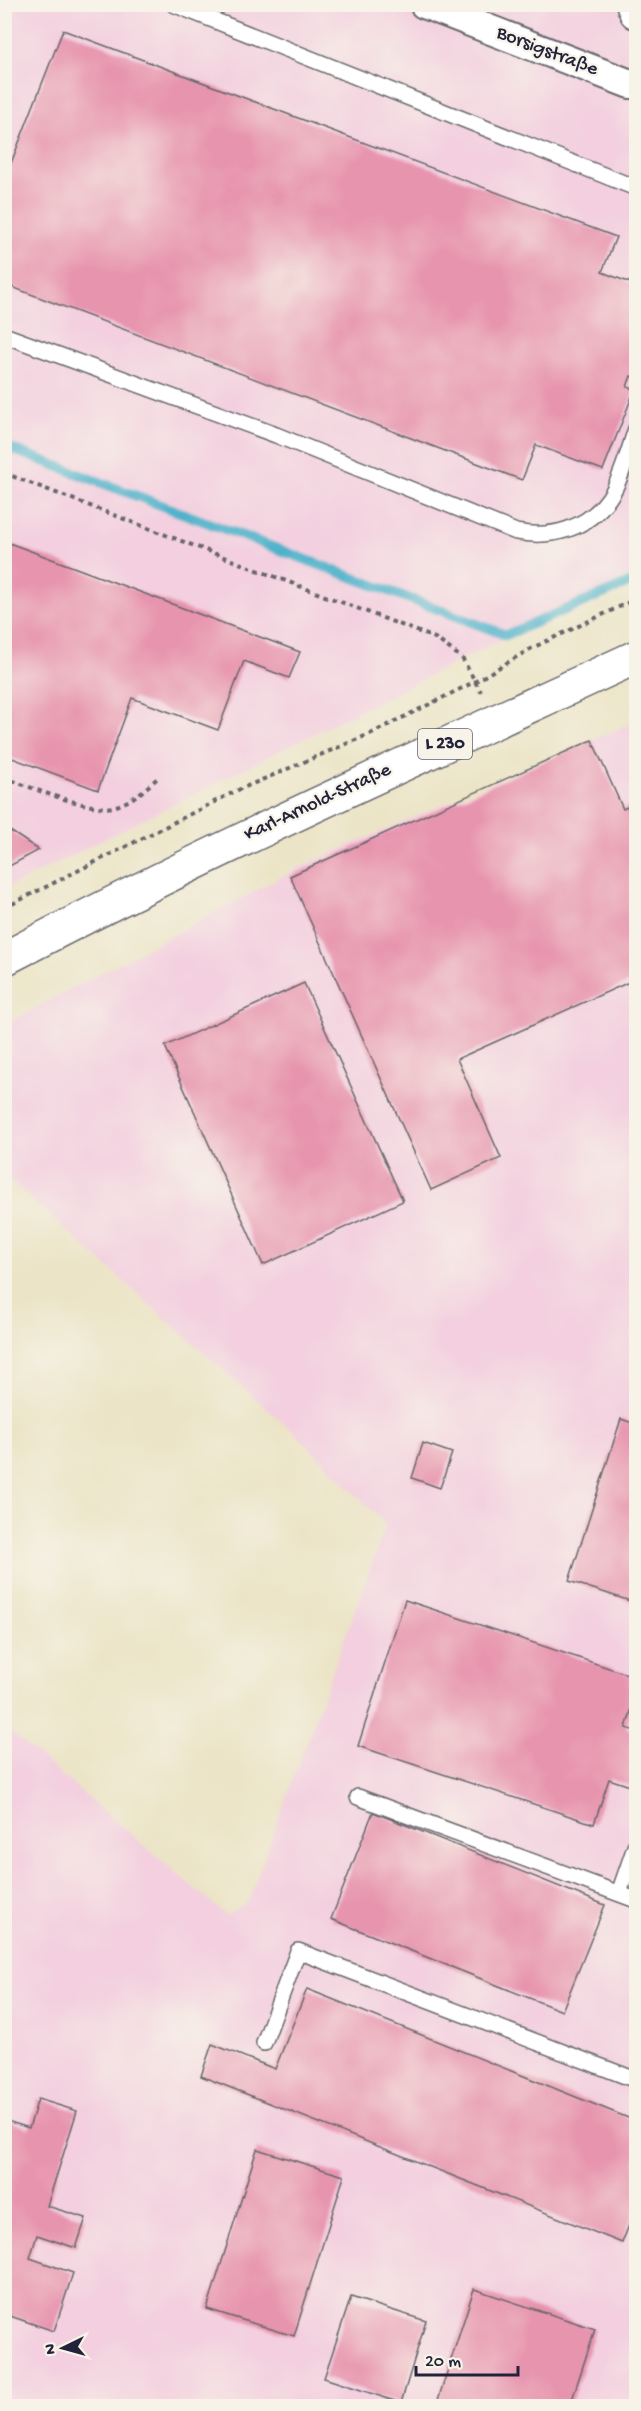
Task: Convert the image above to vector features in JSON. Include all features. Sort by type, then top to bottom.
[{"type":"main road","points":[[633,4],[636,12]]},
{"type":"main road","name":"Karl-Arnold-Straße","points":[[4,959],[120,898],[417,756],[636,657]]},
{"type":"street","name":"Borsigstraße","points":[[424,4],[636,84]]},
{"type":"lane","points":[[173,4],[636,188]]},
{"type":"lane","points":[[4,335],[276,435],[516,532],[536,536],[575,528],[594,516],[611,496],[636,429]]},
{"type":"lane","points":[[358,1797],[636,1900]]},
{"type":"lane","points":[[619,1893],[636,1844]]},
{"type":"lane","points":[[264,2043],[298,1952],[636,2080]]},
{"type":"path","points":[[4,473],[435,638],[462,658],[476,681],[494,723]]},
{"type":"path","points":[[4,908],[238,790],[372,733],[476,681],[532,648],[636,599]]},
{"type":"path","points":[[4,777],[72,801],[111,807],[135,798],[160,776]]},
{"type":"shaded area","points":[[5,5],[636,5],[636,572],[5,889]]},
{"type":"shaded area","points":[[636,721],[636,2406],[5,2406],[5,1727],[226,1915],[248,1902],[386,1525],[302,1440],[5,1176],[5,1024],[304,865]]},
{"type":"building","points":[[63,30],[616,237],[602,272],[636,285],[636,378],[631,376],[627,387],[635,389],[603,470],[536,445],[522,480],[4,284],[4,181]]},
{"type":"building","points":[[4,541],[300,652],[289,678],[244,661],[218,730],[132,698],[98,790],[4,755]]},
{"type":"building","points":[[592,740],[623,809],[636,803],[636,979],[457,1059],[501,1158],[431,1190],[290,876]]},
{"type":"building","points":[[4,827],[39,850],[4,869]]},
{"type":"building","points":[[304,983],[403,1201],[263,1265],[165,1046]]},
{"type":"building","points":[[621,1419],[636,1424],[636,1603],[569,1581]]},
{"type":"building","points":[[423,1443],[452,1453],[440,1488],[412,1478]]},
{"type":"building","points":[[405,1600],[636,1677],[636,1695],[626,1728],[636,1731],[636,1777],[633,1787],[609,1779],[594,1824],[358,1746]]},
{"type":"building","points":[[373,1812],[605,1905],[562,2011],[331,1919]]},
{"type":"building","points":[[307,1989],[636,2121],[636,2207],[622,2243],[201,2076],[212,2044],[275,2069]]},
{"type":"building","points":[[38,2099],[77,2111],[47,2206],[86,2218],[76,2248],[37,2235],[30,2258],[73,2273],[54,2331],[4,2314],[4,2120],[29,2128]]},
{"type":"building","points":[[257,2149],[344,2176],[294,2336],[207,2309]]},
{"type":"building","points":[[474,2289],[595,2329],[570,2406],[436,2406]]},
{"type":"building","points":[[351,2297],[426,2321],[401,2403],[324,2378]]},
{"type":"waterway","points":[[4,446],[506,635],[636,580]]}]
